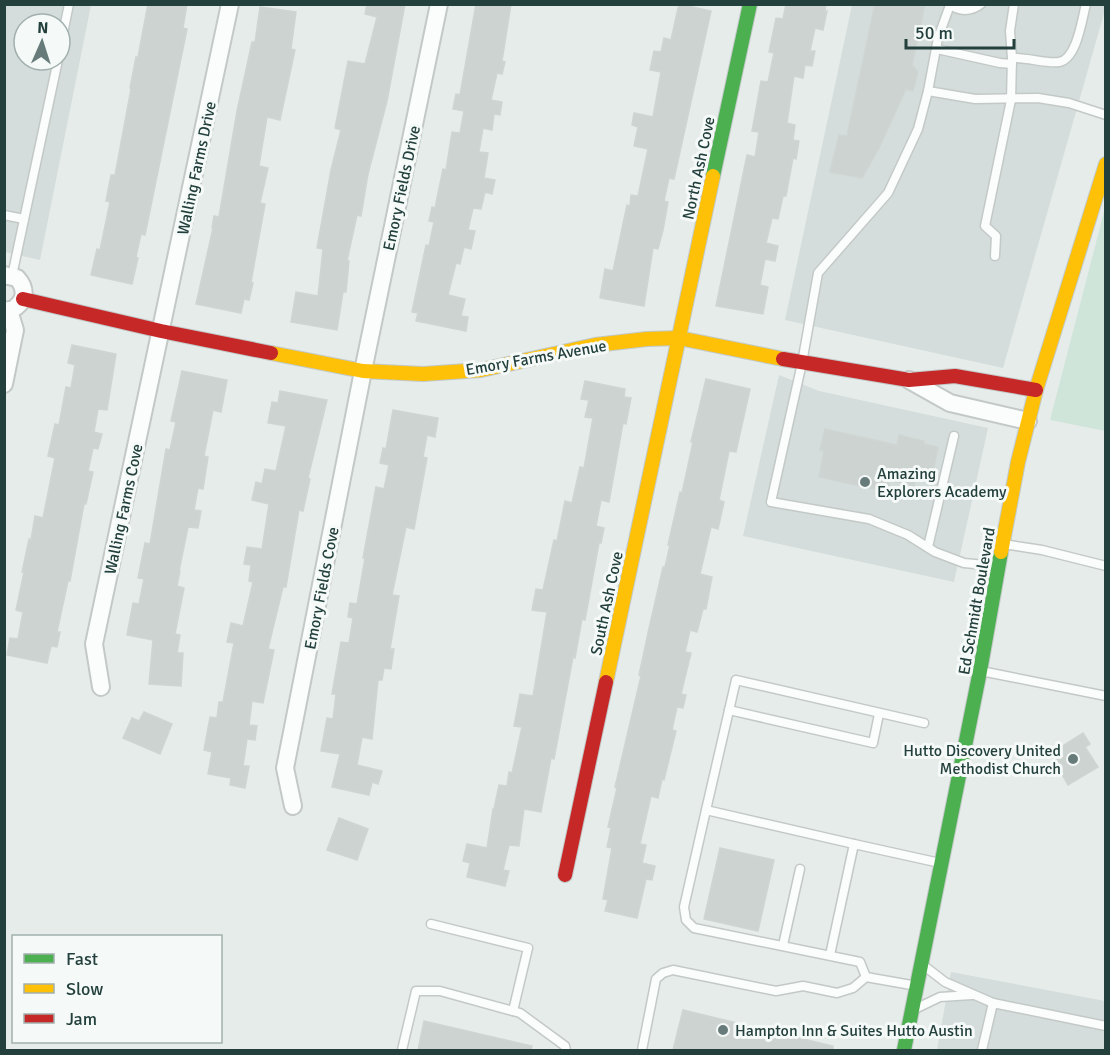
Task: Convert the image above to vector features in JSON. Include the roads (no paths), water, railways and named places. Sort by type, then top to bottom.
[{"type":"street","name":"Walling Farms Drive","points":[[161,331],[230,4]]},
{"type":"street","name":"Emory Fields Drive","points":[[363,370],[439,4]]},
{"type":"street","name":"North Ash Cove","points":[[679,338],[750,4]]},
{"type":"street","name":"Ed Schmidt Boulevard","points":[[904,1050],[980,671],[1002,543],[1028,421],[1106,164]]},
{"type":"street","points":[[4,384],[15,330],[12,306],[23,288],[17,278],[8,275]]},
{"type":"street","name":"Emory Farms Avenue","points":[[12,306],[161,331],[363,370],[423,374],[481,370],[595,345],[679,338],[802,363],[909,380],[955,376],[1036,390]]},
{"type":"street","name":"Walling Farms Cove","points":[[101,687],[94,644],[161,331]]},
{"type":"street","name":"South Ash Cove","points":[[565,875],[679,338]]},
{"type":"street","name":"Emory Fields Cove","points":[[293,806],[285,768],[363,370]]},
{"type":"street","name":"Emory Farms Avenue","points":[[909,380],[950,404],[1028,421]]},
{"type":"lane","points":[[981,4],[969,10],[961,10],[949,5],[918,129],[888,193],[818,273],[802,363],[771,502],[869,519],[908,535],[964,563],[998,567]]},
{"type":"lane","points":[[995,256],[996,236],[985,226],[1011,100],[1010,31],[1014,4]]},
{"type":"lane","points":[[937,49],[1000,63],[1029,58],[1058,62],[1069,56],[1076,41],[1086,4]]},
{"type":"lane","points":[[8,275],[24,219],[55,72]]},
{"type":"lane","points":[[928,91],[975,99],[1038,98],[1069,103],[1106,115]]},
{"type":"lane","points":[[4,215],[24,219]]},
{"type":"lane","points":[[928,547],[954,436]]},
{"type":"lane","points":[[1002,543],[1042,550],[1106,566]]},
{"type":"lane","points":[[980,671],[1106,696]]},
{"type":"lane","points":[[866,977],[861,962],[694,928],[686,920],[684,907],[706,810],[736,680],[924,723]]},
{"type":"lane","points":[[729,710],[873,743],[879,714]]},
{"type":"lane","points":[[706,810],[942,863]]},
{"type":"lane","points":[[830,955],[854,844]]},
{"type":"lane","points":[[783,945],[800,869]]},
{"type":"lane","points":[[431,924],[528,948],[513,1011]]},
{"type":"lane","points":[[922,964],[945,982],[993,1003],[1106,1026]]},
{"type":"lane","points":[[642,1050],[656,980],[663,973],[673,970],[776,992],[803,986],[837,993],[853,988],[866,977]]},
{"type":"lane","points":[[866,977],[917,986]]},
{"type":"lane","points":[[402,1050],[416,992],[440,992],[520,1013],[565,1046],[566,1050]]},
{"type":"lane","points":[[912,1010],[940,997],[974,995]]},
{"type":"lane","points":[[982,1050],[993,1003]]},
{"type":"place","name":"Amazing Explorers Academy","points":[[865,482]]},
{"type":"place","name":"Hutto Discovery United Methodist Church","points":[[1073,759]]},
{"type":"place","name":"Hampton Inn & Suites Hutto Austin","points":[[723,1030]]}]
